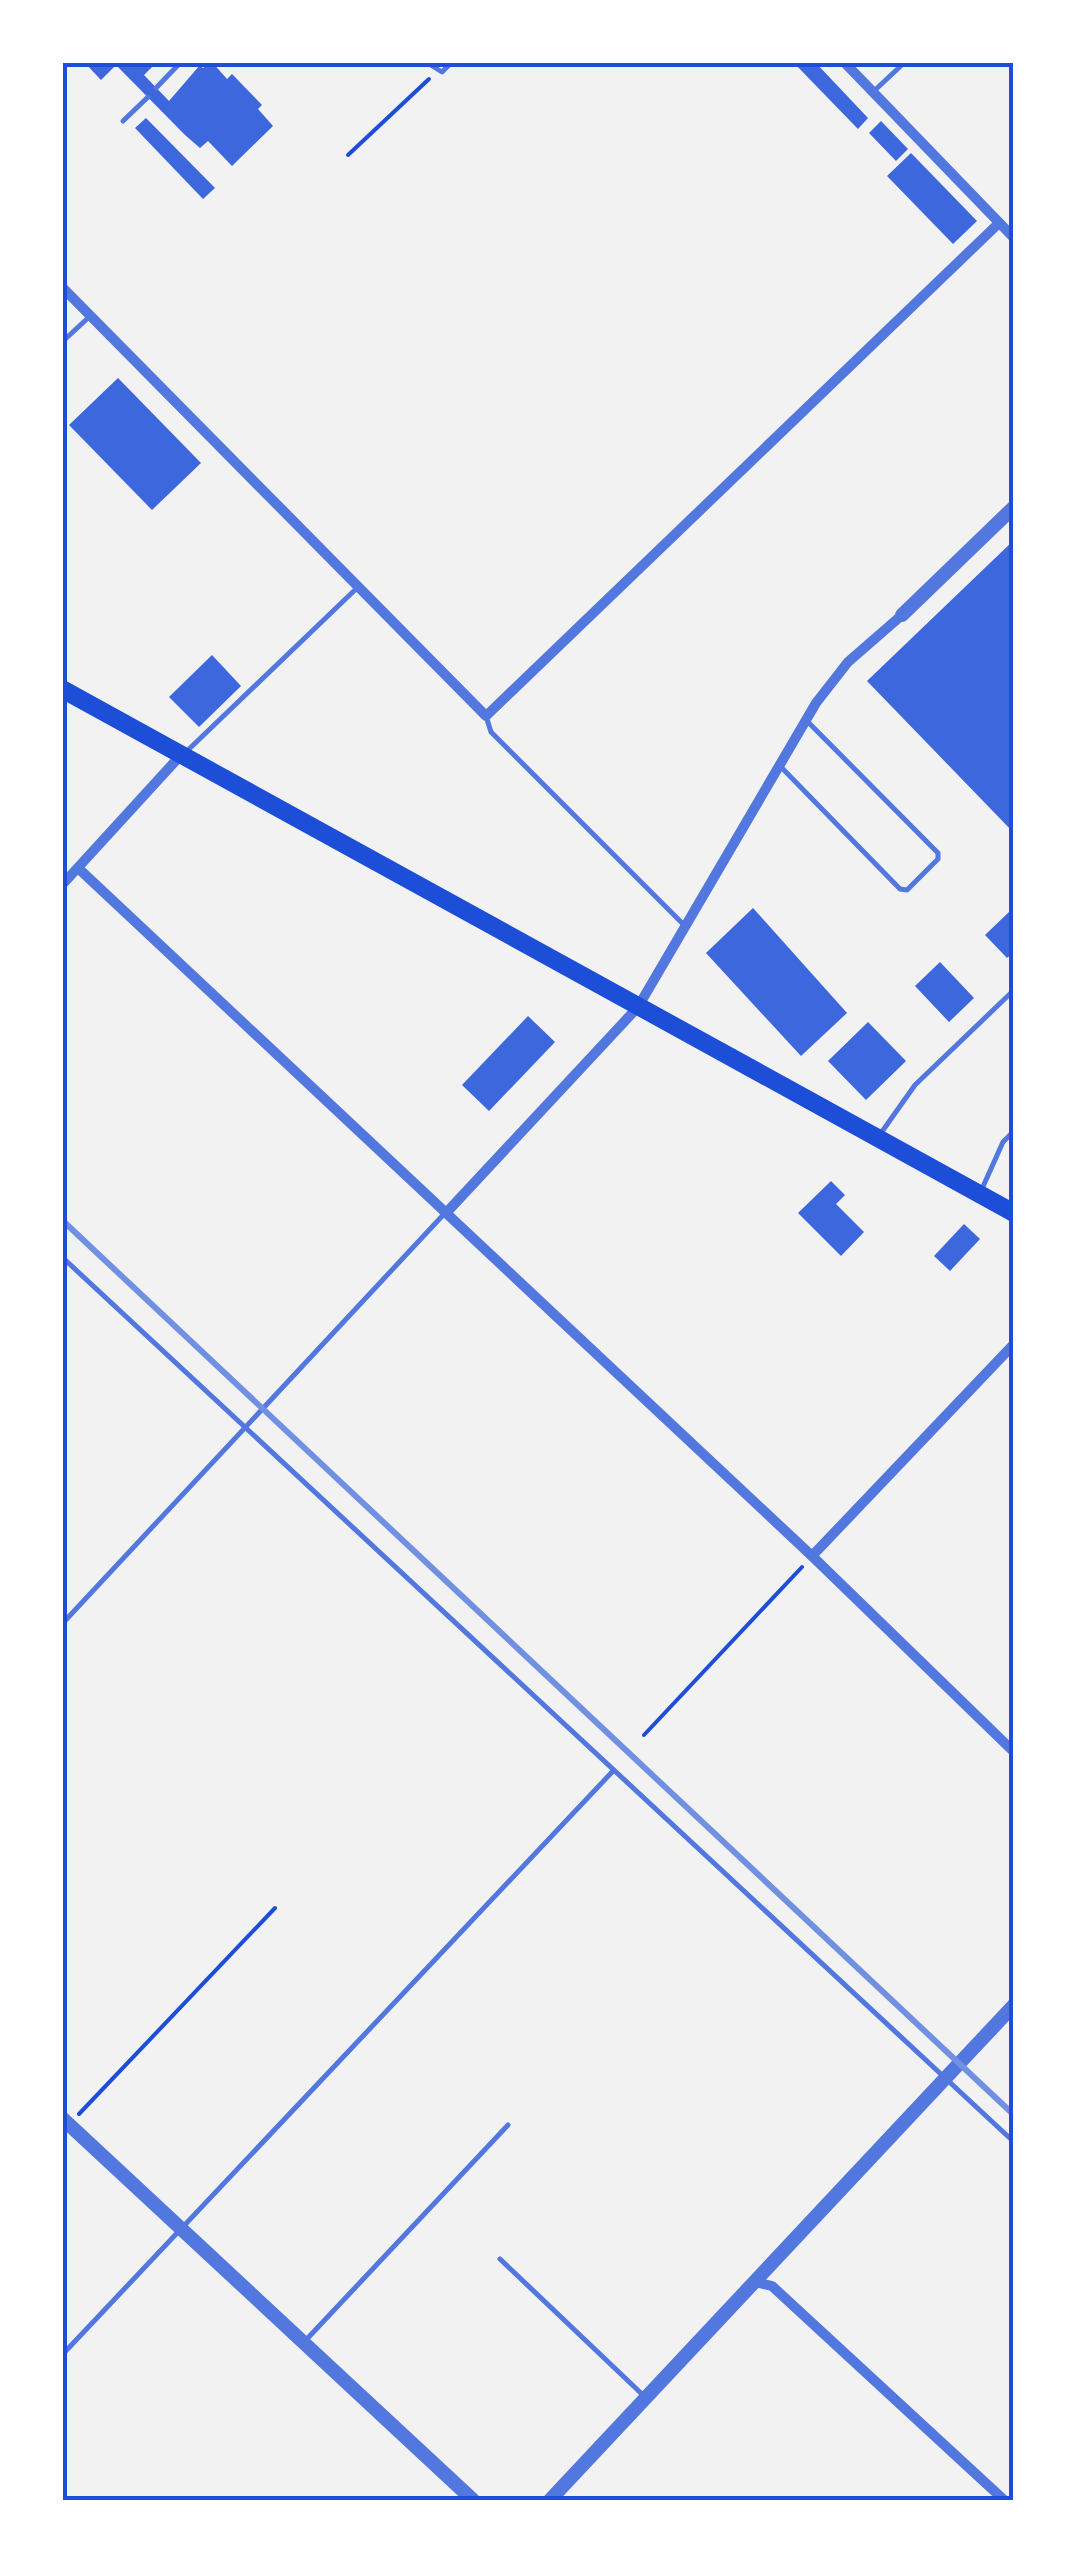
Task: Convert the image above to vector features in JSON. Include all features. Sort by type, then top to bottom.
[{"type":"main road","points":[[62,690],[1014,1213]]},
{"type":"street","points":[[844,62],[1014,238]]},
{"type":"street","points":[[62,287],[486,716],[999,223]]},
{"type":"street","points":[[446,1212],[638,1007],[837,674],[1014,508]]},
{"type":"street","points":[[62,885],[180,756]]},
{"type":"street","points":[[78,868],[812,1556],[1014,1752]]},
{"type":"street","points":[[812,1556],[1014,1344]]},
{"type":"street","points":[[550,2500],[644,2396],[1010,2014]]},
{"type":"street","points":[[66,2121],[473,2500]]},
{"type":"street","points":[[756,2282],[772,2286],[1004,2500]]},
{"type":"lane","points":[[156,88],[181,62]]},
{"type":"lane","points":[[426,62],[436,72],[452,62]]},
{"type":"lane","points":[[873,93],[905,62]]},
{"type":"lane","points":[[124,121],[148,97]]},
{"type":"lane","points":[[62,342],[90,316]]},
{"type":"lane","points":[[180,756],[204,738],[358,587]]},
{"type":"lane","points":[[486,716],[491,732],[673,918],[686,926]]},
{"type":"lane","points":[[780,766],[900,890],[907,890],[938,859],[938,852],[807,721]]},
{"type":"lane","points":[[877,1140],[915,1085],[1014,990]]},
{"type":"lane","points":[[980,1194],[1003,1142],[1014,1131]]},
{"type":"lane","points":[[62,1624],[446,1212]]},
{"type":"lane","points":[[62,1257],[943,2081],[1014,2142]]},
{"type":"lane","points":[[62,2355],[613,1771]]},
{"type":"lane","points":[[303,2343],[508,2125]]},
{"type":"lane","points":[[500,2259],[644,2396]]},
{"type":"path","points":[[348,155],[436,72]]},
{"type":"path","points":[[644,1735],[812,1556]]},
{"type":"path","points":[[66,2121],[275,1908]]},
{"type":"building","points":[[84,62],[131,62],[134,66],[157,62],[144,75],[169,101],[200,65],[203,68],[212,62],[227,79],[232,74],[262,105],[258,109],[273,126],[232,166],[208,141],[200,148],[185,135],[116,65],[101,80]]},
{"type":"building","points":[[793,62],[815,62],[868,118],[858,129]]},
{"type":"building","points":[[146,118],[215,188],[203,199],[135,128]]},
{"type":"building","points":[[881,121],[908,149],[896,161],[869,133]]},
{"type":"building","points":[[911,153],[977,221],[953,244],[887,176]]},
{"type":"building","points":[[118,378],[201,463],[152,510],[69,425]]},
{"type":"building","points":[[1014,540],[1014,833],[867,681]]},
{"type":"building","points":[[212,655],[241,686],[199,727],[169,697]]},
{"type":"building","points":[[753,908],[847,1013],[801,1056],[706,953]]},
{"type":"building","points":[[1009,912],[1014,917],[1014,952],[1007,958],[985,935]]},
{"type":"building","points":[[940,962],[974,998],[949,1022],[915,986]]},
{"type":"building","points":[[528,1016],[555,1042],[489,1111],[462,1085]]},
{"type":"building","points":[[868,1022],[906,1061],[866,1100],[828,1061]]},
{"type":"building","points":[[831,1181],[845,1195],[836,1204],[864,1232],[841,1256],[798,1213]]},
{"type":"building","points":[[964,1224],[980,1239],[950,1271],[934,1256]]},
{"type":"railway","points":[[62,1220],[1014,2115]]}]
